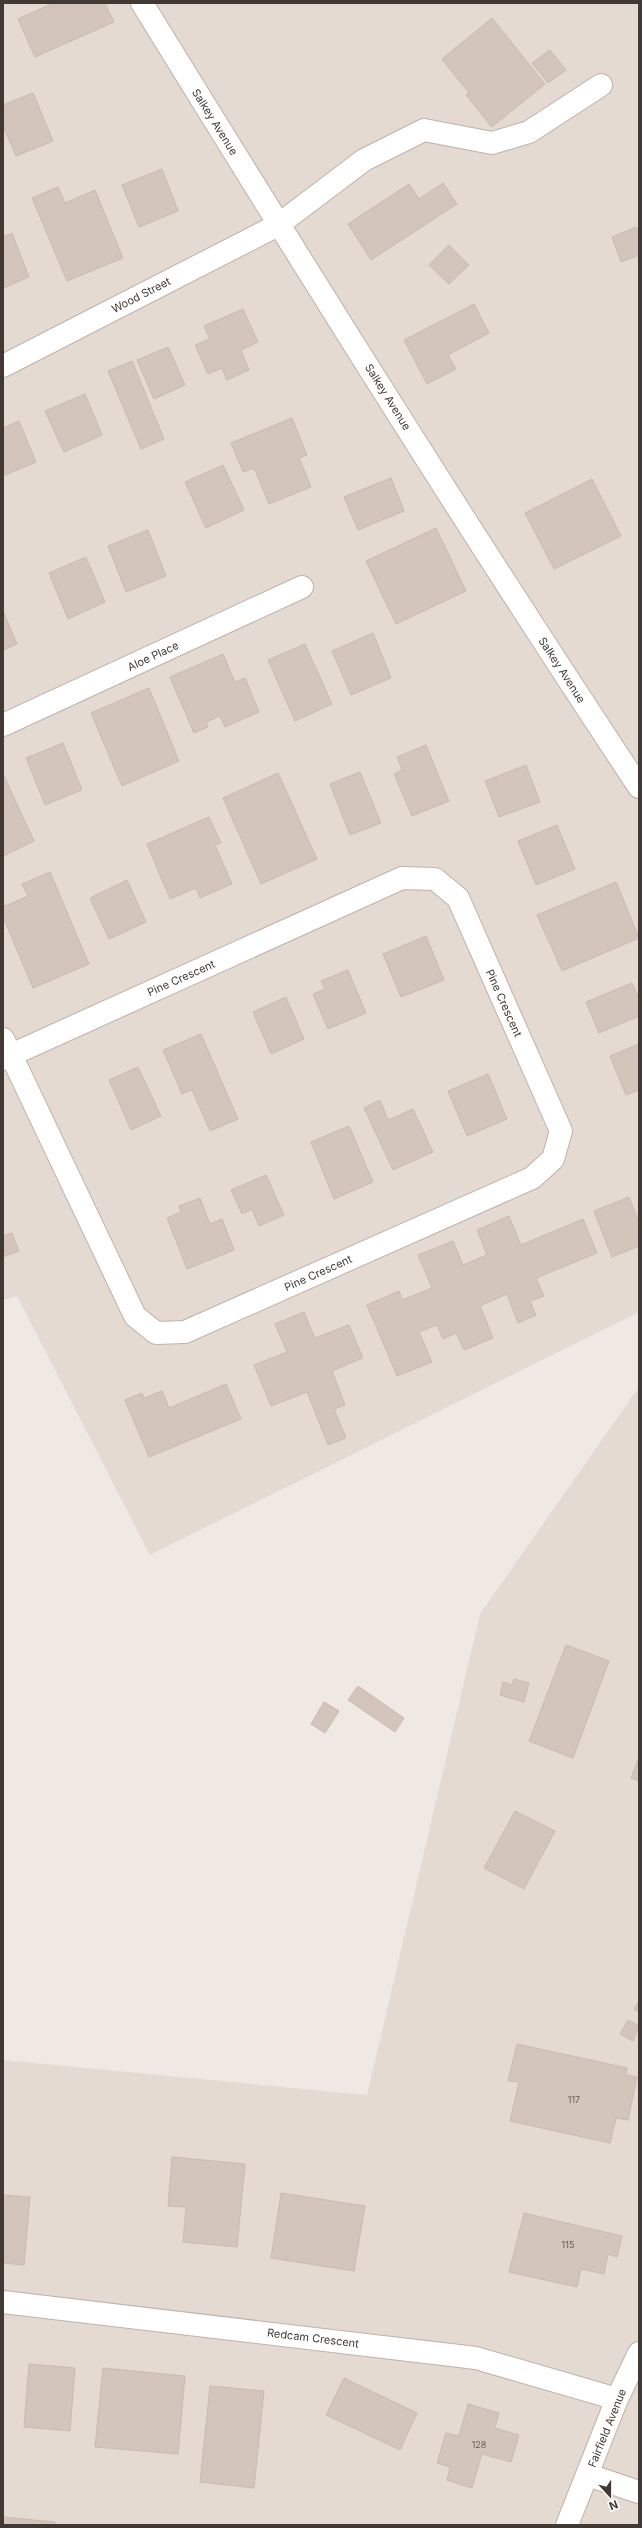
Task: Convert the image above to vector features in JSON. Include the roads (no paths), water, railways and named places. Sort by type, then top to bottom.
[{"type":"street","name":"Salkey Avenue","points":[[142,3],[278,225],[540,637],[639,787]]},
{"type":"street","name":"Wood Street","points":[[3,366],[278,225],[364,160],[424,130],[492,143],[529,132],[602,85]]},
{"type":"street","name":"Aloe Place","points":[[3,725],[302,587]]},
{"type":"street","name":"Pine Crescent","points":[[402,878],[435,879],[458,898],[560,1131],[553,1159],[532,1178],[185,1332],[156,1333],[135,1316],[6,1051],[402,878]]},
{"type":"street","name":"Redcam Crescent","points":[[3,2302],[476,2358],[617,2399]]},
{"type":"street","name":"Fairfield Avenue","points":[[567,2525],[617,2399],[639,2353]]},
{"type":"street","points":[[588,2475],[639,2492]]}]
